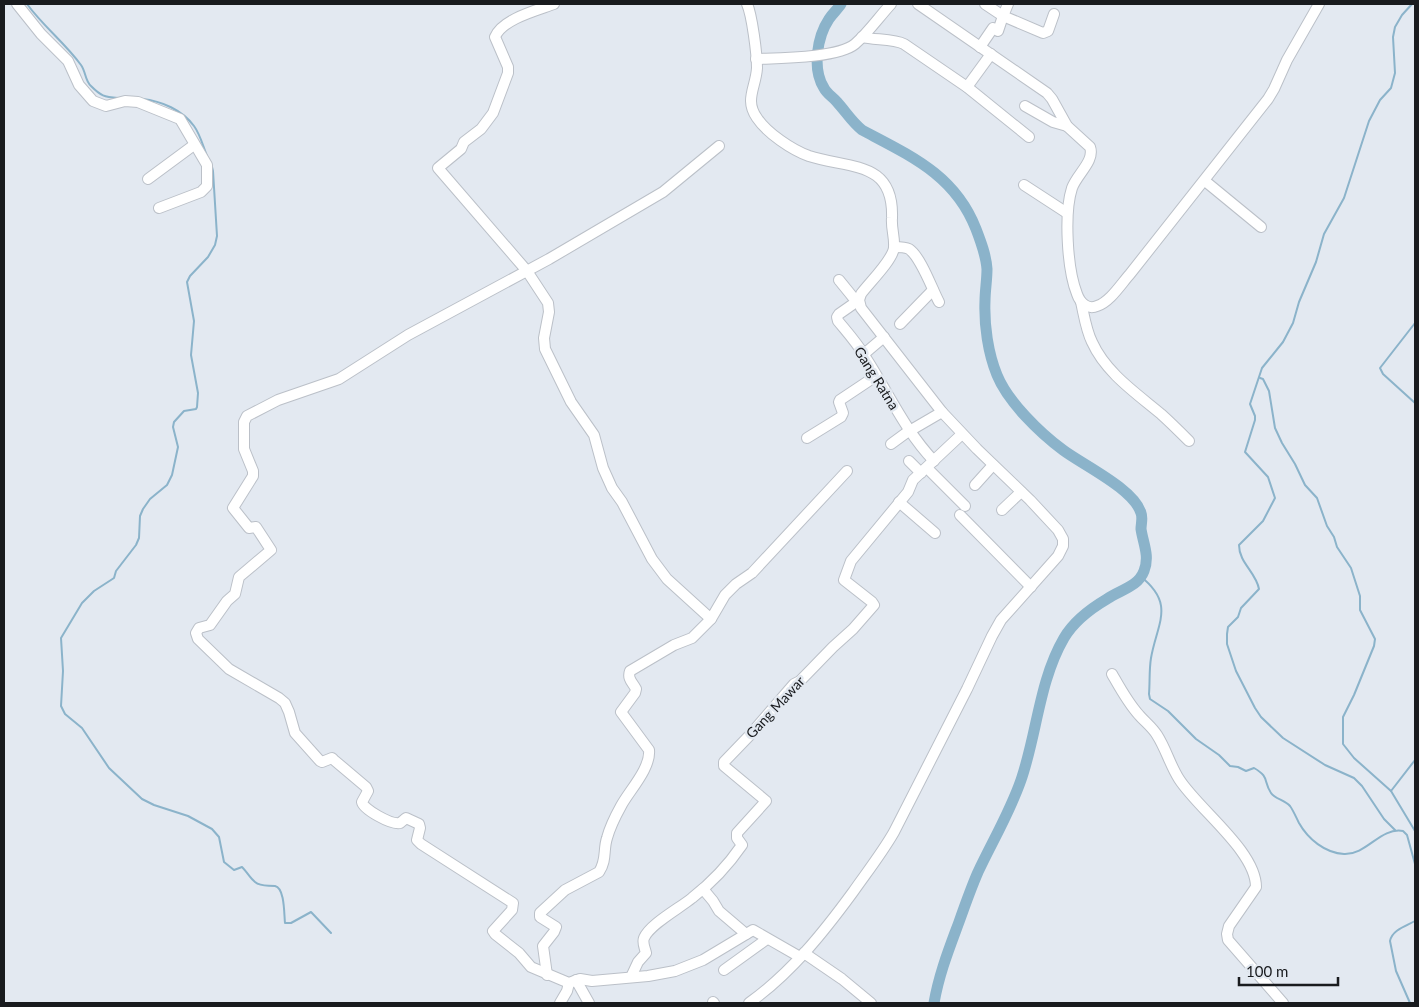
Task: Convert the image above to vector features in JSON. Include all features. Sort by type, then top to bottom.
[{"type":"street","points":[[17,4],[68,61],[79,85],[93,101],[106,106],[131,101],[174,116],[182,121],[207,165],[207,186],[201,192],[159,208]]},
{"type":"street","points":[[554,4],[517,16],[497,32],[495,37],[508,67],[508,73],[493,112],[481,130],[464,142],[461,149],[438,168],[527,271],[549,304],[544,338],[546,353],[571,402],[594,435],[603,468],[612,488],[622,502],[652,559],[667,579],[711,619]]},
{"type":"street","points":[[747,4],[756,59],[756,75],[750,101],[756,118],[779,139],[798,151],[820,159],[858,167],[876,175],[882,180],[892,201],[894,247],[889,259],[857,301]]},
{"type":"street","points":[[756,59],[807,56],[846,50],[862,37],[891,4]]},
{"type":"street","points":[[918,4],[1047,93],[1067,126],[1088,143],[1091,151],[1090,159],[1075,181],[1067,213],[1071,269],[1075,290],[1090,337],[1102,360],[1123,382],[1189,441]]},
{"type":"street","points":[[985,4],[1003,16],[1043,33],[1048,31],[1054,14]]},
{"type":"street","points":[[980,47],[993,28],[998,31],[1008,4]]},
{"type":"street","points":[[1080,302],[1090,307],[1095,307],[1111,296],[1205,181],[1274,90],[1287,60],[1319,4]]},
{"type":"street","points":[[862,37],[900,42],[967,87],[1029,137]]},
{"type":"street","points":[[967,87],[991,54]]},
{"type":"street","points":[[1025,106],[1053,122],[1067,126]]},
{"type":"street","points":[[148,179],[194,144]]},
{"type":"street","points":[[719,146],[663,192],[527,271],[408,335],[339,378],[278,400],[247,416],[244,422],[244,449],[253,470],[253,476],[233,508],[249,528],[256,527],[271,550],[239,577],[235,594],[227,601],[210,626],[199,628],[196,633],[198,639],[229,669],[285,703],[295,733],[320,761],[332,758],[366,786],[368,791],[362,802],[363,806],[382,818],[400,823],[406,818],[419,824],[417,840],[421,844],[510,900],[514,906],[512,910],[493,931],[519,953],[531,968],[547,975],[573,981],[664,974],[694,965],[727,947],[750,930],[802,955],[842,979],[871,1003]]},
{"type":"street","points":[[1205,181],[1261,228]]},
{"type":"street","points":[[1024,185],[1067,213]]},
{"type":"street","points":[[894,247],[908,248],[913,252],[925,272],[938,302]]},
{"type":"street","points":[[749,1003],[774,984],[826,929],[889,841],[995,630],[1001,620],[1058,556],[1063,546],[1063,539],[1058,530],[942,412],[839,280]]},
{"type":"street","points":[[900,324],[933,290]]},
{"type":"street","name":"Gang Ratna","points":[[857,301],[838,314],[838,321],[864,354],[923,450],[927,467]]},
{"type":"street","points":[[864,354],[884,337]]},
{"type":"street","points":[[807,438],[842,417],[840,400],[876,376]]},
{"type":"street","points":[[891,444],[942,412]]},
{"type":"street","name":"Gang Mawar","points":[[631,977],[638,962],[646,953],[644,942],[647,933],[703,889],[741,848],[742,844],[737,838],[738,833],[766,801],[724,766],[724,762],[750,736],[794,684],[800,681],[874,606],[872,602],[844,580],[851,561],[908,492],[912,482],[962,434]]},
{"type":"street","points":[[909,461],[927,467],[962,511],[1031,587]]},
{"type":"street","points":[[976,485],[993,466]]},
{"type":"street","points":[[547,975],[543,946],[556,927],[540,917],[540,913],[565,890],[599,872],[606,856],[608,833],[648,759],[649,750],[621,712],[636,689],[629,678],[630,671],[674,644],[692,638],[711,619],[725,595],[736,584],[752,573],[847,471]]},
{"type":"street","points":[[1002,510],[1021,492]]},
{"type":"street","points":[[899,502],[935,534]]},
{"type":"street","points":[[1112,674],[1138,714],[1156,733],[1179,779],[1238,848],[1250,868],[1256,880],[1256,887],[1229,926],[1226,934],[1228,940],[1283,1003]]},
{"type":"street","points":[[703,889],[713,900],[716,907],[746,934]]},
{"type":"street","points":[[724,970],[767,939]]},
{"type":"street","points":[[560,1003],[573,981]]},
{"type":"street","points":[[573,981],[589,1003]]},
{"type":"waterway","points":[[27,4],[75,57],[83,68],[91,86],[103,95],[118,98]]},
{"type":"waterway","points":[[841,4],[825,26],[819,44],[818,72],[824,88],[862,130],[930,169],[956,194],[967,210],[976,229],[984,254],[987,269],[985,297],[987,339],[991,358],[1002,385],[1025,416],[1045,435],[1063,450],[1119,486],[1129,495],[1142,515],[1141,529],[1146,555],[1146,565],[1138,581],[1083,616],[1064,638],[1049,672],[1021,780],[1012,804],[970,890],[945,962],[934,1003]]},
{"type":"waterway","points":[[1395,830],[1384,819],[1362,786],[1354,778],[1325,765],[1283,738],[1261,717],[1236,671],[1227,644],[1227,634],[1228,627],[1238,617],[1241,608],[1259,589],[1255,577],[1242,557],[1239,545],[1263,521],[1275,498],[1268,477],[1245,452],[1255,420],[1250,404],[1262,368],[1283,342],[1293,323],[1299,302],[1316,262],[1324,234],[1344,198],[1369,121],[1380,100],[1391,88],[1395,73],[1393,37],[1395,27],[1402,15],[1412,4]]},
{"type":"waterway","points":[[142,99],[164,104],[184,115],[200,136],[207,156]]},
{"type":"waterway","points":[[212,167],[217,236],[215,245],[208,257],[190,276],[187,282],[194,321],[191,355],[198,393],[197,407],[196,409],[184,411],[174,422],[173,427],[178,447],[172,475],[167,485],[150,499],[143,509],[140,516],[139,538],[136,545],[116,571],[114,578],[94,591],[82,603],[61,638],[63,671],[61,706],[65,714],[82,728],[109,768],[142,799],[188,816],[212,829],[219,837],[224,862],[234,870],[242,867],[257,884],[278,888],[281,891],[285,923],[291,923],[311,912],[331,933]]},
{"type":"waterway","points":[[1415,323],[1380,368],[1383,374],[1415,403]]},
{"type":"waterway","points":[[1260,378],[1263,379],[1269,391],[1275,428],[1282,443],[1305,485],[1317,498],[1337,547],[1351,568],[1360,596],[1360,610],[1375,639],[1374,646],[1354,695],[1343,717],[1343,744],[1354,758],[1391,791],[1415,831]]},
{"type":"waterway","points":[[1140,576],[1151,586],[1158,596],[1161,605],[1160,624],[1150,662],[1150,699],[1168,711],[1196,739],[1219,755],[1230,766],[1246,771],[1254,768],[1259,771],[1264,777],[1271,793],[1290,806],[1307,834],[1324,848],[1337,853],[1352,853],[1387,833],[1403,831],[1407,835],[1415,864]]},
{"type":"waterway","points":[[1391,791],[1415,760]]},
{"type":"waterway","points":[[1410,1003],[1396,971],[1390,941],[1396,931],[1415,921]]}]
